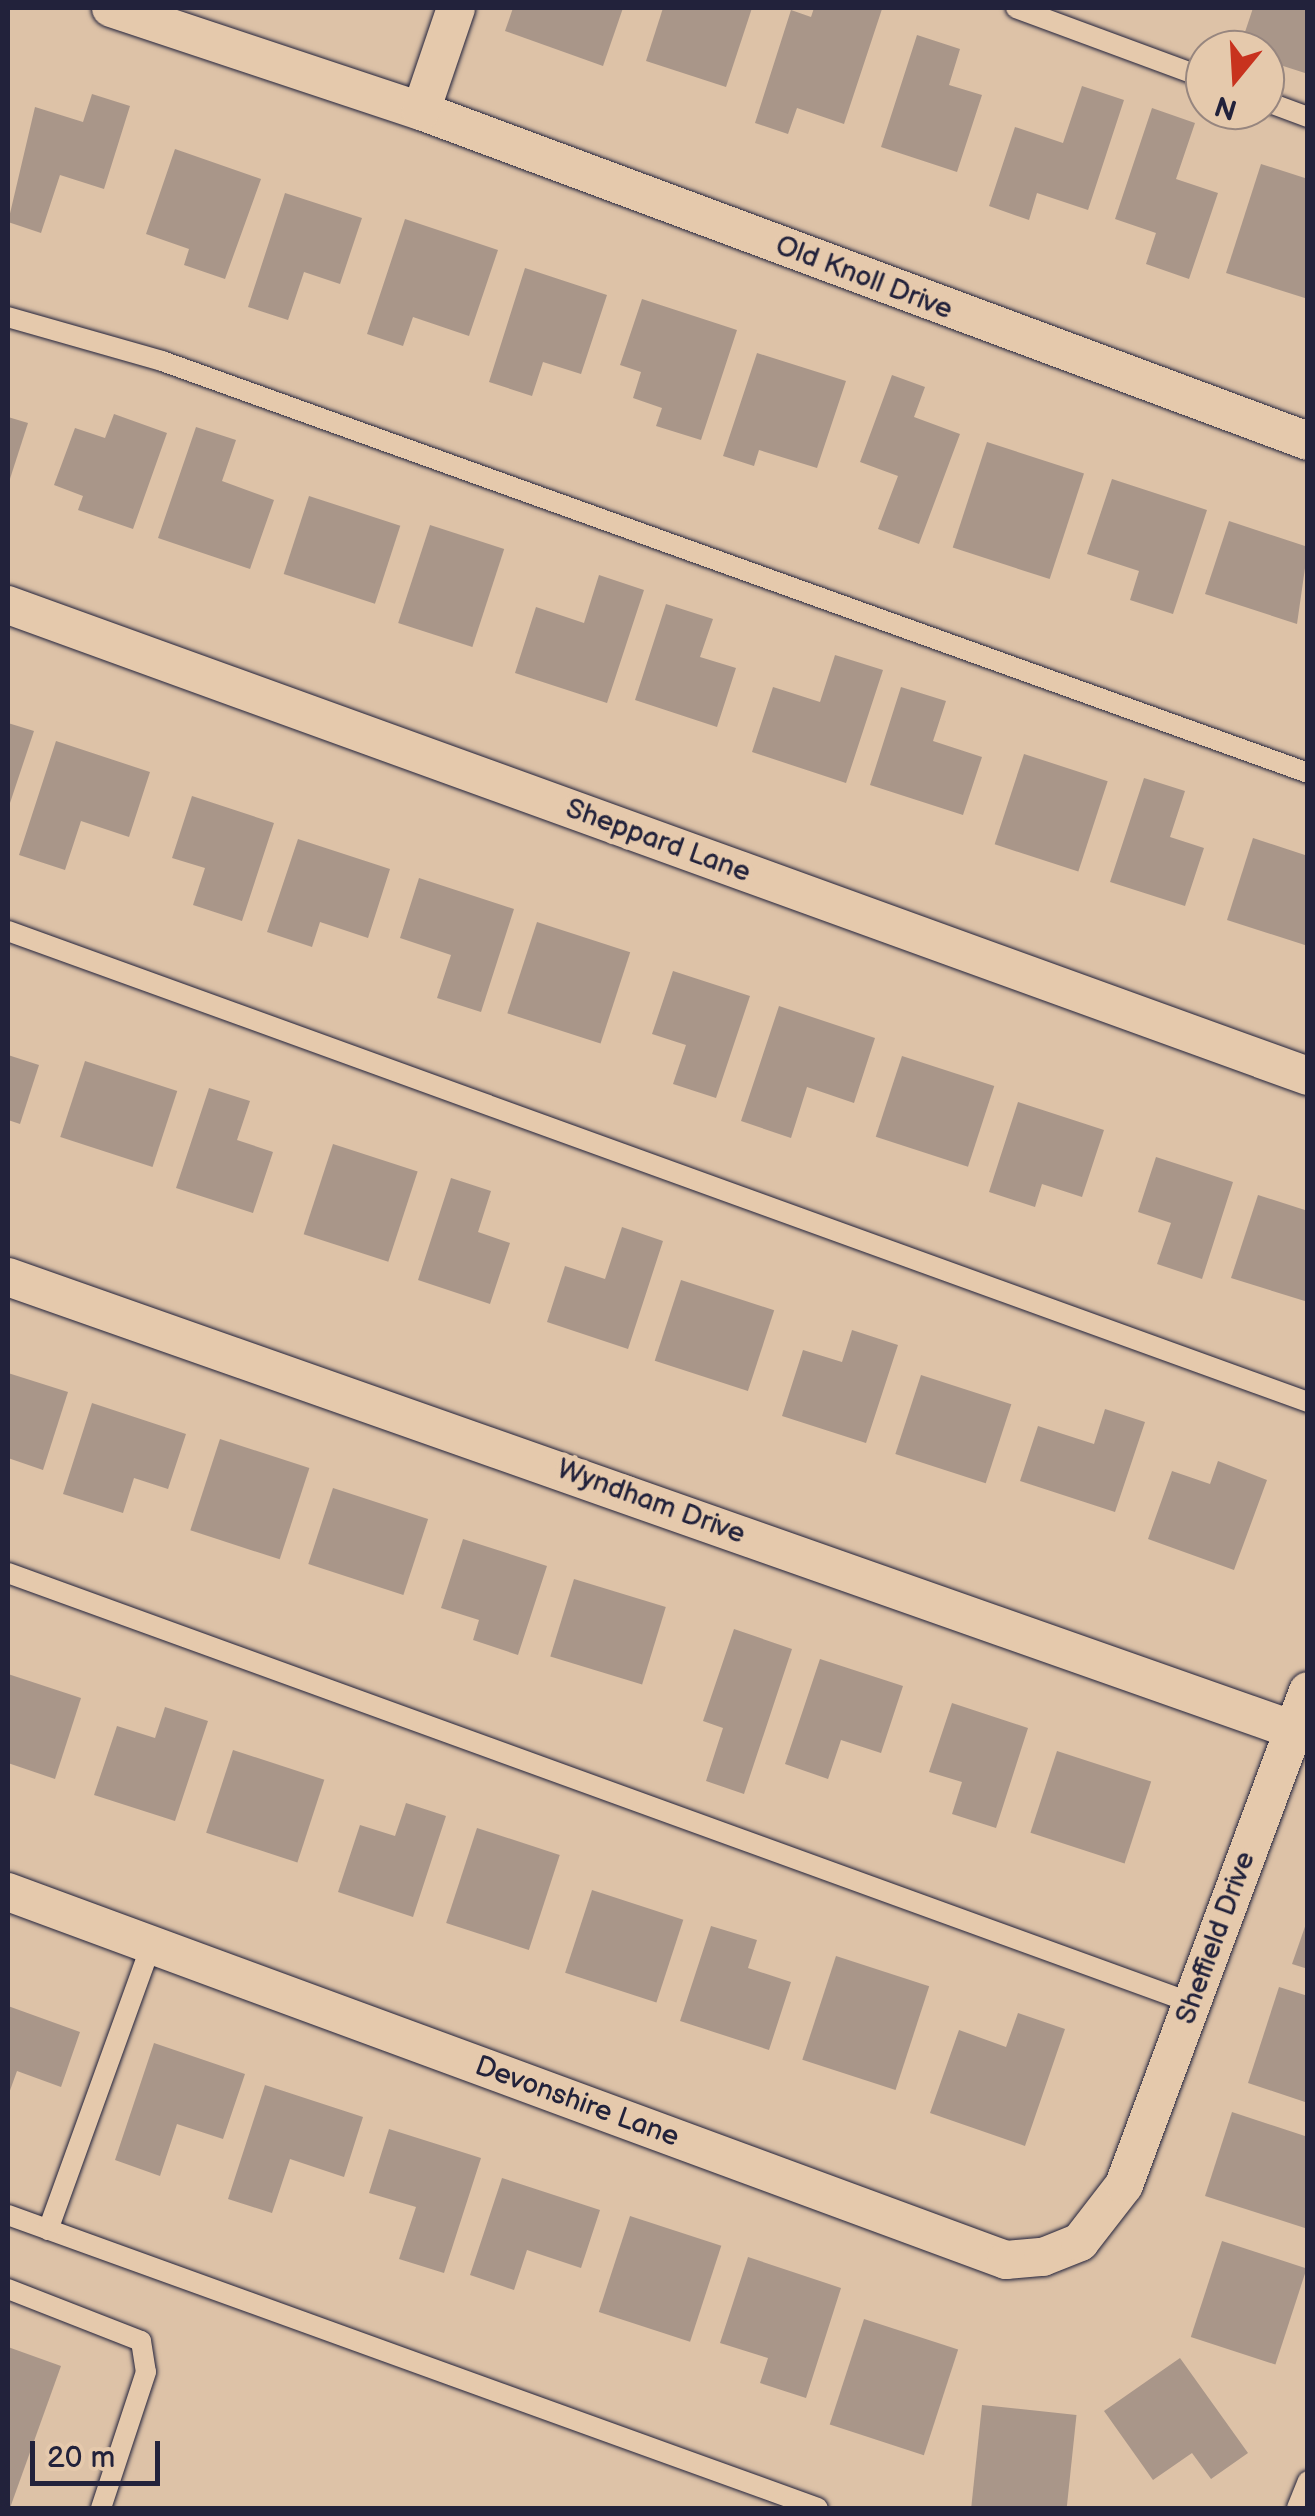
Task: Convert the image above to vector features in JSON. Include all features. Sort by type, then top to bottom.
[{"type":"street","name":"Old Knoll Drive","points":[[111,8],[421,111],[1308,441]]},
{"type":"street","points":[[421,111],[456,8]]},
{"type":"street","name":"Sheppard Lane","points":[[8,605],[1308,1076]]},
{"type":"street","name":"Wyndham Drive","points":[[8,1278],[1294,1730]]},
{"type":"street","name":"Sheffield Drive","points":[[1124,2186],[1308,1691]]},
{"type":"street","name":"Devonshire Lane","points":[[8,1892],[1006,2260],[1080,2242],[1124,2186]]},
{"type":"lane","points":[[1016,8],[1185,71]]},
{"type":"lane","points":[[8,316],[162,361],[1308,772]]},
{"type":"lane","points":[[8,931],[1308,1402]]},
{"type":"lane","points":[[8,1573],[1192,2003]]},
{"type":"lane","points":[[48,2230],[151,1945]]},
{"type":"lane","points":[[8,2215],[818,2508]]},
{"type":"lane","points":[[8,2289],[141,2340],[146,2372],[102,2508]]},
{"type":"lane","points":[[1298,2508],[1308,2481]]},
{"type":"building","points":[[513,8],[623,8],[603,66],[505,31]]},
{"type":"building","points":[[663,8],[752,8],[726,87],[646,61]]},
{"type":"building","points":[[814,8],[882,9],[844,124],[797,108],[788,134],[755,123],[791,10],[811,17]]},
{"type":"building","points":[[1253,8],[1308,8],[1308,74],[1285,67],[1285,30],[1246,30]]},
{"type":"building","points":[[917,35],[960,49],[949,85],[982,95],[957,172],[881,147]]},
{"type":"building","points":[[1082,86],[1124,100],[1088,210],[1037,193],[1029,220],[989,206],[1015,127],[1063,143]]},
{"type":"building","points":[[92,94],[130,106],[104,189],[60,175],[41,233],[8,222],[35,107],[83,122]]},
{"type":"building","points":[[1152,108],[1185,120],[1185,130],[1193,130],[1176,179],[1218,193],[1189,279],[1146,264],[1156,233],[1115,219]]},
{"type":"building","points":[[175,149],[261,179],[225,279],[184,265],[189,249],[146,234]]},
{"type":"building","points":[[1261,164],[1308,179],[1308,299],[1226,273]]},
{"type":"building","points":[[285,193],[362,218],[340,284],[304,272],[288,320],[248,307]]},
{"type":"building","points":[[405,219],[498,250],[469,336],[413,317],[403,346],[367,334]]},
{"type":"building","points":[[525,268],[607,295],[581,374],[543,362],[532,396],[489,382]]},
{"type":"building","points":[[642,299],[737,330],[701,440],[656,426],[662,408],[633,398],[641,372],[620,365]]},
{"type":"building","points":[[757,353],[846,381],[817,468],[759,450],[754,466],[723,456]]},
{"type":"building","points":[[892,375],[925,387],[914,417],[960,434],[919,544],[878,529],[898,476],[860,462]]},
{"type":"building","points":[[114,414],[167,433],[133,529],[78,510],[83,496],[54,485],[75,428],[105,438]]},
{"type":"building","points":[[8,417],[28,423],[8,485]]},
{"type":"building","points":[[196,427],[236,440],[222,481],[274,500],[250,569],[158,538]]},
{"type":"building","points":[[987,442],[1084,474],[1050,579],[953,548]]},
{"type":"building","points":[[1112,479],[1207,510],[1173,614],[1130,600],[1139,571],[1087,554]]},
{"type":"building","points":[[309,496],[400,526],[375,604],[284,574]]},
{"type":"building","points":[[1229,521],[1308,547],[1297,624],[1205,594]]},
{"type":"building","points":[[430,525],[504,549],[472,647],[398,623]]},
{"type":"building","points":[[599,575],[644,590],[607,703],[515,673],[536,607],[584,623]]},
{"type":"building","points":[[666,604],[713,619],[700,657],[736,668],[717,727],[635,700]]},
{"type":"building","points":[[835,655],[883,670],[846,783],[752,752],[773,687],[820,702]]},
{"type":"building","points":[[901,687],[946,701],[933,741],[982,757],[963,815],[870,785]]},
{"type":"building","points":[[8,723],[34,731],[8,809]]},
{"type":"building","points":[[56,741],[150,772],[129,837],[81,821],[65,870],[19,855]]},
{"type":"building","points":[[1024,754],[1108,781],[1078,872],[995,844]]},
{"type":"building","points":[[1144,778],[1185,791],[1170,837],[1204,848],[1185,906],[1110,882]]},
{"type":"building","points":[[192,796],[274,823],[242,921],[193,905],[205,868],[172,858]]},
{"type":"building","points":[[1253,838],[1308,856],[1308,946],[1227,920]]},
{"type":"building","points":[[298,839],[390,869],[368,938],[320,922],[312,947],[267,932]]},
{"type":"building","points":[[419,878],[514,909],[481,1012],[437,998],[451,955],[400,938]]},
{"type":"building","points":[[537,922],[630,952],[601,1044],[507,1013]]},
{"type":"building","points":[[673,971],[750,996],[716,1098],[673,1084],[686,1045],[652,1034]]},
{"type":"building","points":[[779,1006],[875,1038],[854,1103],[807,1087],[791,1138],[741,1121]]},
{"type":"building","points":[[8,1055],[39,1065],[20,1124],[8,1120]]},
{"type":"building","points":[[902,1056],[994,1086],[968,1167],[876,1137]]},
{"type":"building","points":[[85,1061],[177,1091],[153,1167],[60,1137]]},
{"type":"building","points":[[209,1088],[250,1101],[237,1140],[273,1152],[253,1213],[176,1188]]},
{"type":"building","points":[[1018,1102],[1104,1130],[1082,1197],[1042,1184],[1035,1207],[989,1192]]},
{"type":"building","points":[[333,1144],[418,1172],[388,1262],[304,1234]]},
{"type":"building","points":[[1156,1157],[1233,1182],[1202,1279],[1157,1264],[1171,1223],[1138,1212]]},
{"type":"building","points":[[451,1178],[491,1191],[478,1232],[510,1243],[490,1304],[418,1280]]},
{"type":"building","points":[[1258,1195],[1308,1211],[1308,1302],[1231,1278]]},
{"type":"building","points":[[622,1227],[663,1241],[628,1349],[547,1322],[565,1266],[605,1279]]},
{"type":"building","points":[[681,1280],[774,1310],[748,1391],[655,1361]]},
{"type":"building","points":[[852,1330],[898,1345],[866,1443],[782,1416],[803,1350],[842,1362]]},
{"type":"building","points":[[8,1373],[68,1392],[43,1470],[8,1458]]},
{"type":"building","points":[[921,1375],[1011,1404],[986,1483],[895,1454]]},
{"type":"building","points":[[92,1403],[186,1434],[168,1489],[134,1478],[123,1513],[63,1494]]},
{"type":"building","points":[[1105,1409],[1145,1422],[1115,1512],[1020,1481],[1038,1426],[1094,1444]]},
{"type":"building","points":[[220,1439],[309,1468],[280,1559],[190,1530]]},
{"type":"building","points":[[1218,1461],[1267,1480],[1234,1570],[1148,1539],[1172,1471],[1210,1484]]},
{"type":"building","points":[[333,1488],[428,1519],[403,1595],[308,1564]]},
{"type":"building","points":[[463,1539],[547,1566],[518,1655],[473,1640],[479,1620],[441,1608]]},
{"type":"building","points":[[574,1579],[666,1607],[642,1685],[550,1656]]},
{"type":"building","points":[[734,1629],[792,1649],[744,1794],[706,1781],[723,1728],[703,1721]]},
{"type":"building","points":[[820,1659],[903,1686],[881,1753],[841,1740],[828,1779],[785,1764]]},
{"type":"building","points":[[8,1674],[81,1698],[55,1779],[8,1763]]},
{"type":"building","points":[[952,1703],[1028,1728],[996,1828],[952,1814],[962,1782],[929,1772]]},
{"type":"building","points":[[165,1707],[208,1721],[175,1821],[94,1795],[117,1726],[155,1738]]},
{"type":"building","points":[[233,1750],[324,1780],[297,1862],[206,1833]]},
{"type":"building","points":[[1057,1751],[1151,1782],[1125,1863],[1030,1833]]},
{"type":"building","points":[[406,1803],[446,1816],[413,1917],[338,1892],[360,1825],[395,1836]]},
{"type":"building","points":[[477,1828],[560,1855],[529,1950],[446,1923]]},
{"type":"building","points":[[592,1890],[683,1920],[656,2002],[565,1973]]},
{"type":"building","points":[[1308,1918],[1308,1969],[1292,1964]]},
{"type":"building","points":[[711,1926],[757,1940],[748,1968],[791,1982],[769,2050],[680,2021]]},
{"type":"building","points":[[836,1956],[929,1986],[896,2090],[802,2060]]},
{"type":"building","points":[[1279,1987],[1308,1996],[1308,2103],[1248,2083]]},
{"type":"building","points":[[8,2006],[80,2032],[61,2087],[17,2071],[8,2096]]},
{"type":"building","points":[[1018,2013],[1065,2029],[1025,2146],[930,2113],[959,2030],[1006,2047]]},
{"type":"building","points":[[154,2043],[245,2074],[223,2139],[177,2124],[160,2176],[115,2160]]},
{"type":"building","points":[[265,2085],[363,2117],[344,2177],[290,2159],[272,2213],[228,2199]]},
{"type":"building","points":[[1232,2112],[1308,2137],[1308,2229],[1205,2196]]},
{"type":"building","points":[[389,2129],[481,2158],[444,2273],[399,2259],[416,2207],[369,2193]]},
{"type":"building","points":[[502,2178],[600,2210],[581,2268],[527,2250],[514,2290],[470,2275]]},
{"type":"building","points":[[630,2216],[721,2246],[690,2342],[599,2312]]},
{"type":"building","points":[[1222,2241],[1307,2269],[1275,2365],[1191,2337]]},
{"type":"building","points":[[748,2257],[841,2288],[806,2398],[760,2383],[768,2358],[720,2343]]},
{"type":"building","points":[[864,2319],[958,2350],[924,2455],[830,2425]]},
{"type":"building","points":[[8,2347],[61,2366],[10,2508],[8,2508]]},
{"type":"building","points":[[1180,2358],[1248,2453],[1211,2479],[1192,2453],[1153,2480],[1104,2411]]},
{"type":"building","points":[[982,2405],[1076,2415],[1067,2508],[971,2508]]}]
